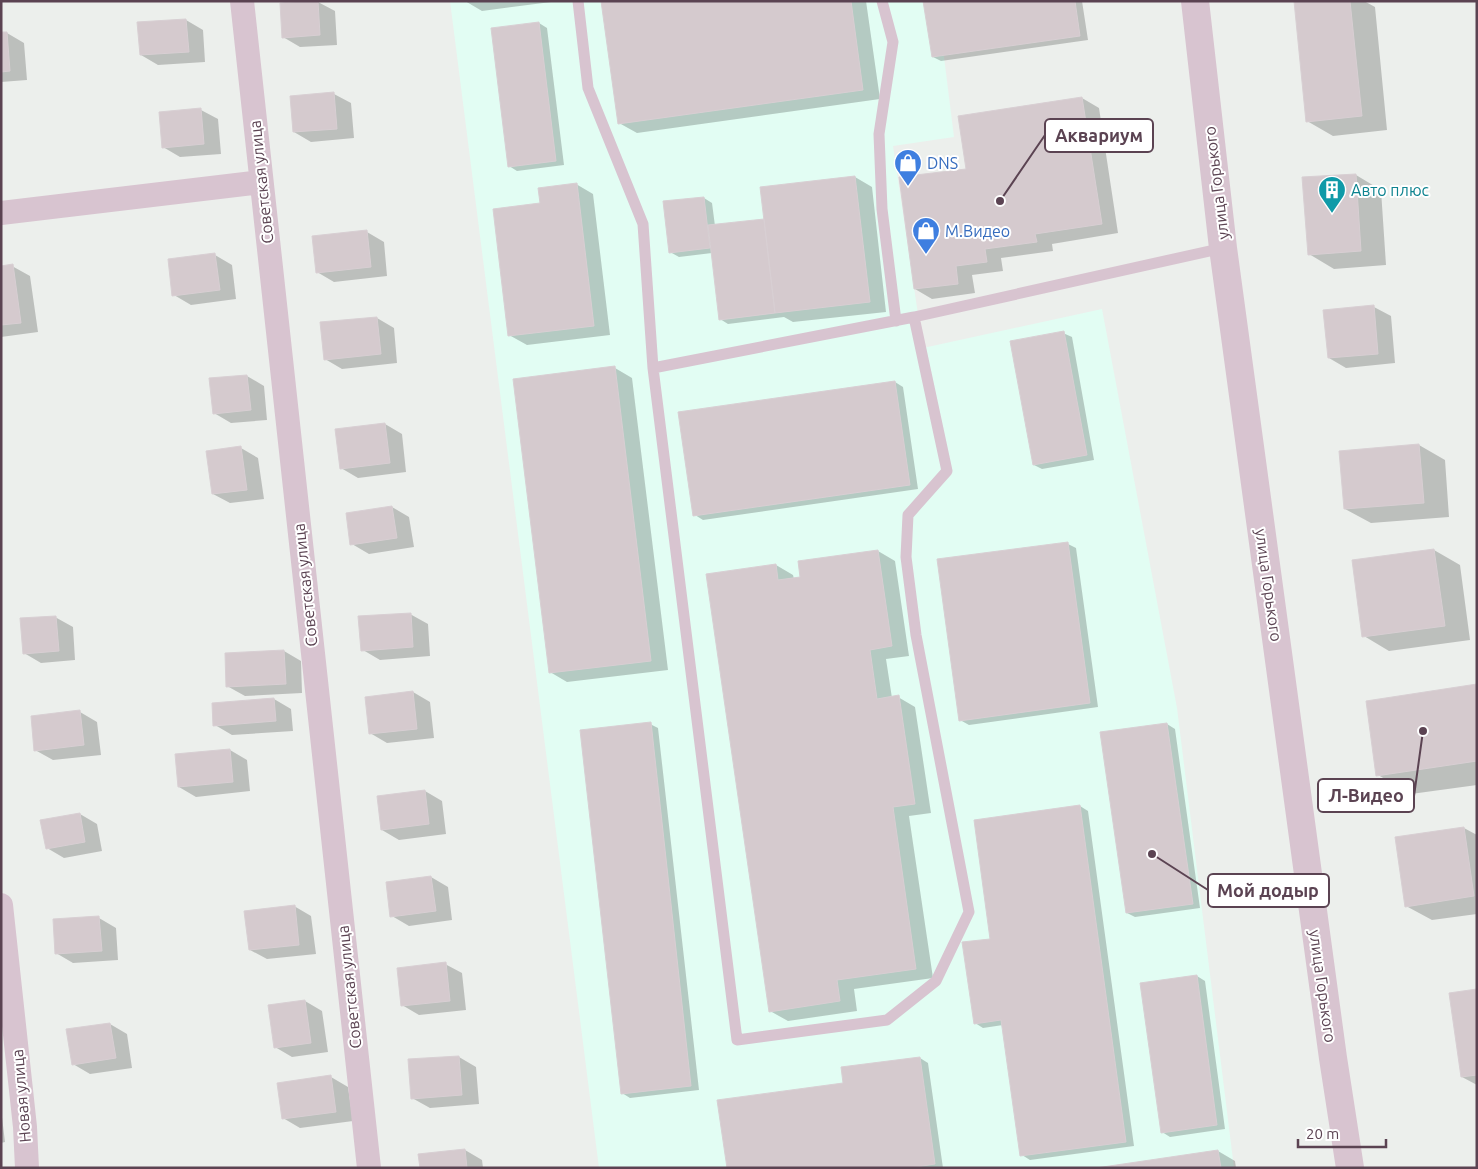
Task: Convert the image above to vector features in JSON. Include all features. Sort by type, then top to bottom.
[{"type":"street","name":"Советская улица","points":[[242,1],[368,1168]]},
{"type":"street","name":"улица Горького","points":[[1195,1],[1223,248],[1330,1038],[1350,1168]]},
{"type":"street","points":[[1,213],[261,182]]},
{"type":"street","name":"Новая улица","points":[[1,905],[25,1127],[27,1168]]},
{"type":"lane","points":[[578,1],[588,88],[643,224],[653,368],[737,1040],[887,1020],[936,981],[969,912],[916,635],[906,557],[908,515],[947,471],[914,317]]},
{"type":"lane","points":[[882,1],[893,42],[879,134],[882,208],[896,321]]},
{"type":"lane","points":[[653,368],[896,321],[1223,248]]},
{"type":"shaded area","points":[[450,1],[937,1],[954,137],[893,146],[923,348],[1102,309],[1177,708],[1234,1168],[599,1168]]},
{"type":"building","points":[[318,1],[320,35],[282,38],[280,3]]},
{"type":"building","points":[[601,1],[851,1],[863,90],[618,124]]},
{"type":"building","points":[[923,1],[1075,1],[1080,36],[932,57]]},
{"type":"building","points":[[1294,1],[1350,1],[1362,116],[1306,122]]},
{"type":"building","points":[[186,19],[189,52],[140,55],[137,22]]},
{"type":"building","points":[[539,22],[556,161],[508,167],[491,28]]},
{"type":"building","points":[[1,32],[7,32],[10,71],[1,72]]},
{"type":"building","points":[[334,92],[337,129],[293,132],[290,96]]},
{"type":"building","points":[[1082,97],[1102,224],[1035,234],[1037,242],[985,249],[987,262],[956,266],[958,284],[914,289],[899,177],[966,169],[958,116]]},
{"type":"building","points":[[201,108],[204,144],[162,148],[159,112]]},
{"type":"building","name":"Авто плюс","points":[[1356,174],[1361,251],[1308,255],[1302,177]]},
{"type":"building","points":[[855,176],[870,302],[775,313],[760,187]]},
{"type":"building","points":[[577,183],[594,326],[508,336],[493,209],[540,203],[538,188]]},
{"type":"building","points":[[704,197],[710,248],[669,253],[663,201]]},
{"type":"building","points":[[764,219],[775,313],[719,320],[708,225]]},
{"type":"building","points":[[367,230],[371,267],[316,273],[312,236]]},
{"type":"building","points":[[215,253],[220,290],[172,296],[168,259]]},
{"type":"building","points":[[13,264],[21,323],[1,325],[1,266]]},
{"type":"building","points":[[1374,305],[1378,354],[1328,358],[1323,310]]},
{"type":"building","points":[[377,317],[381,354],[324,360],[320,322]]},
{"type":"building","points":[[1064,331],[1087,455],[1033,465],[1010,341]]},
{"type":"building","points":[[615,366],[651,661],[549,673],[513,379]]},
{"type":"building","points":[[247,375],[251,410],[213,414],[209,378]]},
{"type":"building","points":[[895,381],[910,485],[693,516],[678,412]]},
{"type":"building","points":[[385,423],[390,463],[340,469],[335,429]]},
{"type":"building","points":[[1419,444],[1424,503],[1344,509],[1339,451]]},
{"type":"building","points":[[241,446],[247,490],[212,494],[206,451]]},
{"type":"building","points":[[392,506],[397,538],[350,545],[346,513]]},
{"type":"building","points":[[1068,542],[1090,703],[959,721],[937,559]]},
{"type":"building","points":[[1434,549],[1445,626],[1362,637],[1352,560]]},
{"type":"building","points":[[878,550],[892,646],[870,650],[877,699],[899,695],[915,804],[893,807],[916,969],[837,980],[840,1001],[769,1012],[706,574],[776,564],[778,580],[800,577],[798,561]]},
{"type":"building","points":[[411,613],[413,647],[361,651],[358,616]]},
{"type":"building","points":[[56,616],[59,651],[23,654],[20,618]]},
{"type":"building","points":[[284,650],[286,684],[226,687],[225,653]]},
{"type":"building","points":[[1477,684],[1477,761],[1376,776],[1366,701]]},
{"type":"building","points":[[413,691],[417,729],[369,734],[365,697]]},
{"type":"building","points":[[274,698],[276,721],[213,726],[212,703]]},
{"type":"building","points":[[80,710],[84,745],[34,751],[31,716]]},
{"type":"building","points":[[651,722],[691,1086],[621,1094],[580,730]]},
{"type":"building","points":[[1167,723],[1193,904],[1126,913],[1100,732]]},
{"type":"building","points":[[230,749],[233,782],[178,787],[175,754]]},
{"type":"building","points":[[425,790],[429,824],[381,830],[377,796]]},
{"type":"building","points":[[1080,805],[1126,1142],[1020,1156],[1001,1020],[974,1024],[962,942],[990,939],[974,820]]},
{"type":"building","points":[[80,813],[85,842],[46,849],[40,820]]},
{"type":"building","points":[[1464,827],[1474,896],[1405,907],[1395,837]]},
{"type":"building","points":[[431,876],[436,911],[390,917],[386,882]]},
{"type":"building","points":[[295,905],[299,945],[249,950],[244,911]]},
{"type":"building","points":[[99,916],[102,951],[55,954],[53,919]]},
{"type":"building","points":[[446,962],[450,1001],[401,1006],[397,968]]},
{"type":"building","points":[[1197,975],[1217,1125],[1161,1133],[1140,983]]},
{"type":"building","points":[[1477,989],[1477,1075],[1461,1077],[1449,993]]},
{"type":"building","points":[[305,1000],[311,1043],[274,1048],[268,1005]]},
{"type":"building","points":[[110,1023],[116,1058],[72,1065],[66,1029]]},
{"type":"building","points":[[459,1056],[462,1095],[411,1099],[408,1059]]},
{"type":"building","points":[[920,1057],[935,1164],[910,1168],[727,1168],[717,1100],[843,1083],[841,1067]]},
{"type":"building","points":[[331,1075],[336,1112],[282,1119],[277,1083]]},
{"type":"building","points":[[465,1149],[467,1168],[420,1168],[418,1154]]},
{"type":"building","points":[[1218,1150],[1221,1168],[1096,1168]]},
{"type":"place","name":"DNS","points":[[908,187]]},
{"type":"place","name":"Аквариум","points":[[1000,201]]},
{"type":"place","name":"Авто плюс","points":[[1332,214]]},
{"type":"place","name":"М.Видео","points":[[926,255]]},
{"type":"place","name":"Л-Видео","points":[[1423,731]]},
{"type":"place","name":"Мой додыр","points":[[1152,854]]}]
